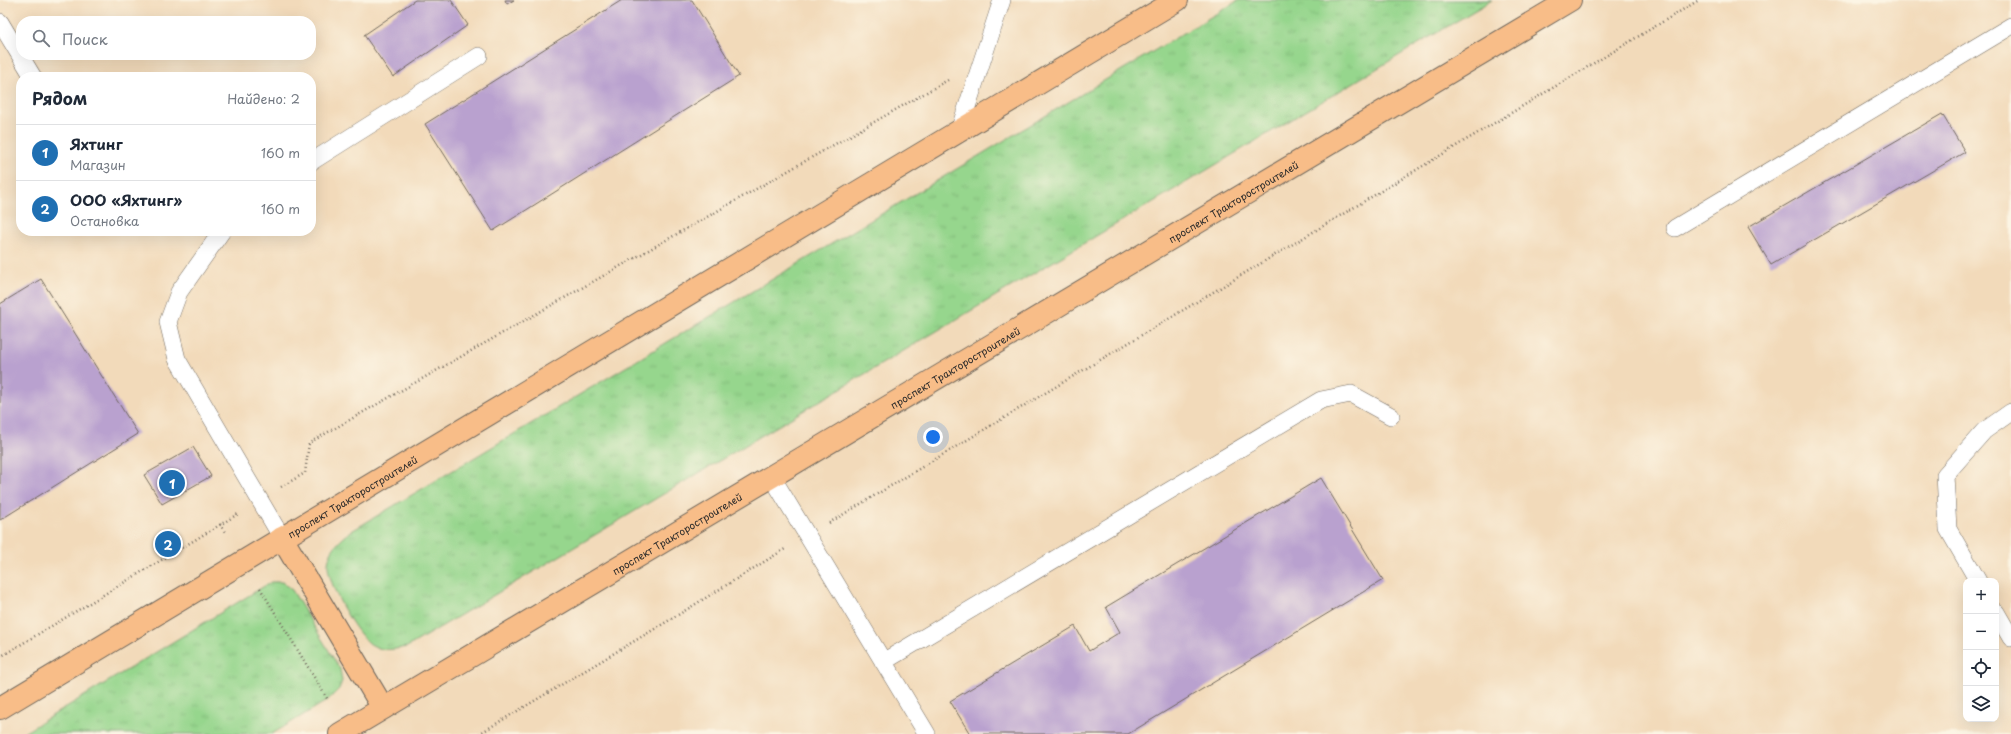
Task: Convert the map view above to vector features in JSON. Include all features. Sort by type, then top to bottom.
[{"type":"main road","name":"проспект Тракторостроителей","points":[[0,708],[1177,0]]},
{"type":"main road","name":"проспект Тракторостроителей","points":[[340,734],[1570,0]]},
{"type":"main road","points":[[282,538],[383,708]]},
{"type":"lane","points":[[959,131],[1002,0]]},
{"type":"lane","points":[[0,22],[16,49]]},
{"type":"lane","points":[[1675,228],[2011,26]]},
{"type":"lane","points":[[316,159],[478,56]]},
{"type":"lane","points":[[23,60],[30,72]]},
{"type":"lane","points":[[218,236],[179,292],[168,322],[177,359],[282,538]]},
{"type":"lane","points":[[883,662],[1321,400],[1350,394],[1390,416]]},
{"type":"lane","points":[[1976,578],[1948,529],[1944,475],[1984,432],[2011,412]]},
{"type":"lane","points":[[772,476],[927,734]]},
{"type":"lane","points":[[1997,614],[2011,638]]},
{"type":"path","points":[[823,526],[1699,0]]},
{"type":"path","points":[[0,656],[305,473],[309,443],[982,62]]},
{"type":"path","points":[[220,524],[226,534]]},
{"type":"path","points":[[479,734],[673,618],[778,553]]},
{"type":"path","points":[[260,588],[328,700]]},
{"type":"green space","points":[[1239,0],[1492,0],[407,647],[390,650],[378,648],[367,641],[352,622],[344,610],[332,584],[328,564],[330,554],[339,542],[350,532]]},
{"type":"green space","points":[[271,582],[282,582],[292,590],[340,669],[342,681],[339,689],[328,700],[272,734],[22,734]]},
{"type":"building","points":[[415,0],[451,0],[468,25],[393,77],[364,35]]},
{"type":"building","points":[[505,0],[514,0],[507,4]]},
{"type":"building","points":[[622,0],[692,0],[739,76],[493,231],[425,124]]},
{"type":"building","points":[[1942,114],[1965,152],[1771,265],[1748,227]]},
{"type":"building","points":[[41,279],[138,434],[0,520],[0,304]]},
{"type":"building","points":[[193,447],[211,476],[162,504],[144,475]]},
{"type":"building","points":[[1321,478],[1383,580],[1128,734],[970,734],[950,701],[1075,626],[1089,651],[1120,632],[1106,607]]},
{"type":"place","name":"Яхтинг","points":[[172,483]]},
{"type":"place","name":"ООО «Яхтинг»","points":[[168,544]]}]
